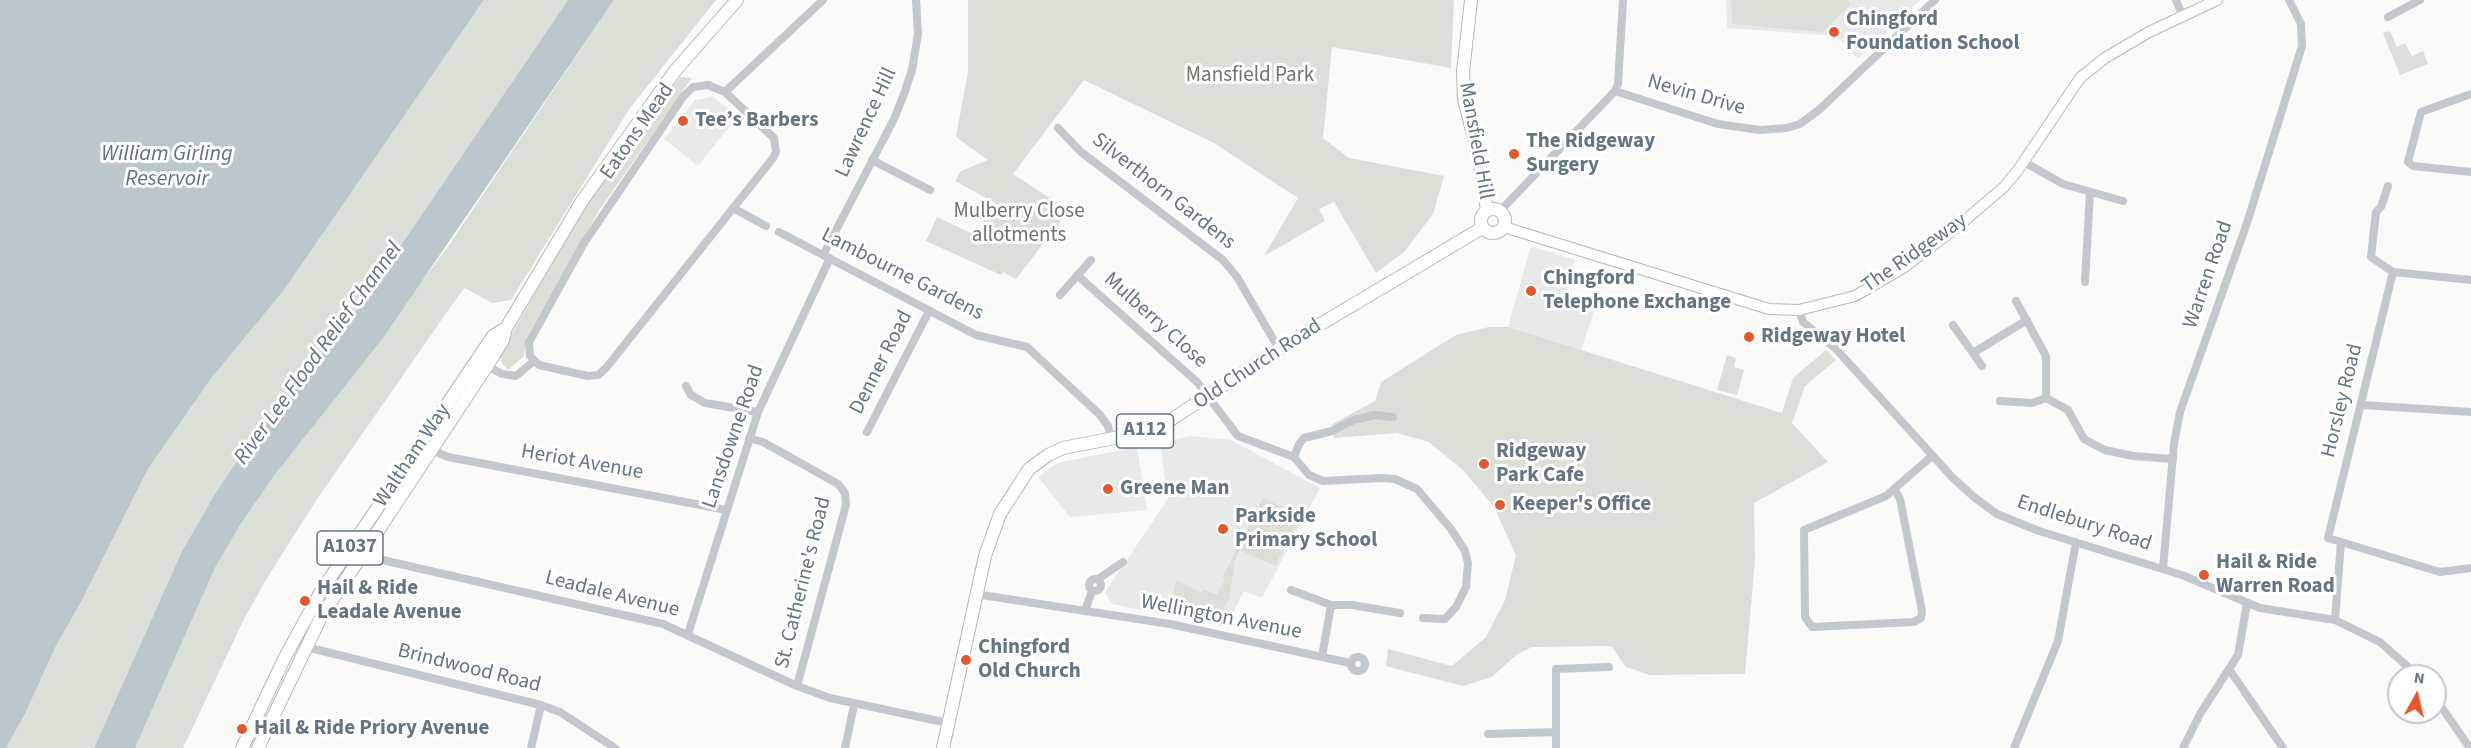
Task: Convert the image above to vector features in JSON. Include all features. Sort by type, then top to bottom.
[{"type":"main road","name":"Waltham Way","points":[[258,748],[306,647],[329,591],[364,551],[432,450],[482,363],[493,336],[506,328],[582,201],[636,122],[676,69],[736,0]]},
{"type":"main road","name":"Mansfield Hill","points":[[1471,0],[1463,92],[1487,210]]},
{"type":"main road","name":"The Ridgeway","points":[[1504,227],[1752,305],[1799,310],[1855,296],[1883,282],[1986,203],[2009,181],[2080,78],[2105,58],[2149,32],[2217,0]]},
{"type":"main road","points":[[1482,228],[1480,219],[1487,210],[1500,211],[1505,220],[1504,227]]},
{"type":"main road","name":"Old Church Road","points":[[943,748],[975,594],[996,521],[1021,478],[1036,463],[1063,448],[1112,438],[1166,423],[1279,349],[1482,228],[1492,234],[1504,227]]},
{"type":"main road","name":"Waltham Way","points":[[242,748],[262,705],[388,492],[482,363]]},
{"type":"main road","points":[[388,492],[399,499]]},
{"type":"main road","points":[[262,705],[276,710]]},
{"type":"street","points":[[482,363],[502,374],[516,376],[534,361],[588,376],[602,372],[772,158],[777,146],[774,138],[726,92],[733,82],[823,0]]},
{"type":"street","name":"Lawrence Hill","points":[[826,256],[894,119],[912,70],[918,34],[916,0]]},
{"type":"street","points":[[1500,211],[1615,91],[1618,84],[1623,0]]},
{"type":"street","name":"Nevin Drive","points":[[1615,91],[1718,124],[1760,130],[1787,128],[1800,124],[1820,109],[1935,0]]},
{"type":"street","points":[[2176,0],[2183,17]]},
{"type":"street","name":"Warren Road","points":[[2163,568],[2173,459],[2180,412],[2247,223],[2299,58],[2303,34],[2301,24],[2289,0]]},
{"type":"street","points":[[2388,17],[2420,0]]},
{"type":"street","name":"Eatons Mead","points":[[534,361],[528,348],[544,314],[584,243],[683,97],[693,87],[708,85],[726,92]]},
{"type":"street","points":[[2471,94],[2421,112],[2408,162],[2413,166],[2471,172]]},
{"type":"street","name":"Silverthorn Gardens","points":[[1058,128],[1081,152],[1223,260],[1237,277],[1279,349]]},
{"type":"street","points":[[873,160],[930,190]]},
{"type":"street","points":[[2024,162],[2063,184],[2123,201]]},
{"type":"street","points":[[2388,186],[2381,207],[2376,212],[2370,254],[2393,272],[2471,280]]},
{"type":"street","points":[[2085,282],[2090,192]]},
{"type":"street","points":[[733,208],[766,225]]},
{"type":"street","name":"Lambourne Gardens","points":[[779,232],[979,336],[1027,347],[1104,419],[1112,438]]},
{"type":"street","name":"Lansdowne Road","points":[[688,634],[758,412],[826,256]]},
{"type":"street","name":"Mulberry Close","points":[[1060,295],[1091,261]]},
{"type":"street","name":"Horsley Road","points":[[2341,542],[2328,538],[2393,272]]},
{"type":"street","name":"Mulberry Close","points":[[1077,275],[1197,382],[1238,436],[1294,458]]},
{"type":"street","points":[[2016,301],[2046,356],[2046,398]]},
{"type":"street","name":"Endlebury Road","points":[[1799,310],[1803,322],[1836,349],[1932,456],[1974,497],[1997,514],[2031,528],[2163,568],[2269,611],[2336,620],[2380,642],[2405,664]]},
{"type":"street","name":"Denner Road","points":[[867,432],[929,311]]},
{"type":"street","points":[[1973,353],[2027,320]]},
{"type":"street","points":[[1953,325],[1982,366]]},
{"type":"street","points":[[686,386],[691,395],[705,403],[758,412]]},
{"type":"street","points":[[2000,401],[2032,403],[2046,398],[2068,410],[2078,430],[2094,445],[2133,456],[2173,459]]},
{"type":"street","points":[[2362,405],[2471,412]]},
{"type":"street","points":[[1393,417],[1374,415],[1354,420],[1332,431],[1304,438],[1294,458],[1309,475],[1323,481],[1382,478],[1408,484],[1426,498],[1451,529],[1465,551],[1468,563],[1466,587],[1456,607],[1445,618],[1423,618]]},
{"type":"street","name":"St. Catherine's Road","points":[[749,438],[763,442],[838,484],[845,493],[846,505],[796,686]]},
{"type":"street","name":"Heriot Avenue","points":[[432,450],[448,457],[727,510]]},
{"type":"street","points":[[1895,490],[1900,499],[1905,521],[1922,610],[1921,618],[1914,622],[1812,627],[1805,617],[1804,530],[1886,496],[1932,456]]},
{"type":"street","points":[[2014,748],[2058,641],[2076,542]]},
{"type":"street","points":[[2336,620],[2341,542],[2440,572],[2471,568]]},
{"type":"street","name":"Leadale Avenue","points":[[364,551],[378,559],[640,618],[688,634],[796,686],[854,705],[948,723]]},
{"type":"street","points":[[1085,611],[1092,591],[1100,588],[1101,584],[1098,579],[1120,567],[1123,562]]},
{"type":"street","points":[[1291,590],[1331,605],[1352,605],[1400,613]]},
{"type":"street","name":"Wellington Avenue","points":[[975,594],[1170,624],[1350,663]]},
{"type":"street","points":[[2183,748],[2200,714],[2238,655],[2247,603]]},
{"type":"street","points":[[1322,657],[1331,605]]},
{"type":"street","name":"Brindwood Road","points":[[306,647],[541,705],[560,712],[615,748]]},
{"type":"street","points":[[1556,748],[1556,669],[1609,667]]},
{"type":"street","points":[[2229,669],[2283,748]]},
{"type":"street","points":[[531,748],[541,705]]},
{"type":"street","points":[[845,748],[854,705]]},
{"type":"street","points":[[2447,715],[2470,748]]},
{"type":"street","points":[[1488,734],[1556,732]]},
{"type":"shaded area","name":"Chingford Foundation School","points":[[1726,0],[1920,0],[1858,59],[1836,36],[1727,28]]},
{"type":"shaded area","points":[[713,97],[738,116],[698,166],[664,139],[695,100]]},
{"type":"shaded area","points":[[1531,246],[1575,260],[1565,298],[1595,308],[1581,351],[1508,327]]},
{"type":"shaded area","name":"Parkside Primary School","points":[[1189,436],[1231,440],[1320,488],[1262,598],[1244,591],[1226,627],[1112,604],[1105,592],[1168,499],[1160,444]]},
{"type":"shaded area","points":[[1137,447],[1147,510],[1070,517],[1038,477],[1057,463]]},
{"type":"green space","points":[[484,0],[568,0],[352,317],[250,442],[216,492],[182,551],[94,748],[6,748],[148,469],[210,380],[284,290]]},
{"type":"green space","points":[[614,0],[716,0],[630,108],[511,300],[492,303],[465,288],[456,299],[317,499],[269,575],[245,617],[183,748],[135,748],[215,568],[240,525],[276,473],[447,248]]},
{"type":"green space","name":"Mansfield Park","points":[[968,0],[1454,0],[1451,68],[1332,47],[1323,138],[1349,158],[1444,176],[1433,214],[1404,252],[1376,273],[1334,202],[1319,209],[1325,221],[1264,256],[1298,198],[1214,143],[1084,80],[1013,174],[1056,202],[1067,213],[1016,279],[1003,272],[1001,275],[926,241],[937,217],[975,235],[995,203],[955,181],[961,171],[988,160],[956,137],[968,72]]},
{"type":"green space","points":[[1731,0],[1848,0],[1850,5],[1823,32],[1732,24]]},
{"type":"green space","points":[[2390,31],[2397,47],[2405,43],[2412,56],[2423,51],[2428,64],[2400,75],[2383,33]]},
{"type":"green space","points":[[680,77],[692,78],[600,209],[527,336],[524,356],[508,370],[501,362],[500,355],[587,201]]},
{"type":"green space","points":[[1489,327],[1508,327],[1782,413],[1793,378],[1826,350],[1836,360],[1805,386],[1792,423],[1828,462],[1754,503],[1755,559],[1745,674],[1650,675],[1626,667],[1612,647],[1605,646],[1532,647],[1516,655],[1492,677],[1463,686],[1386,666],[1388,649],[1452,666],[1486,637],[1505,600],[1516,555],[1494,507],[1463,470],[1429,442],[1397,433],[1334,438],[1331,425],[1375,401],[1381,382],[1456,335]]},
{"type":"green space","points":[[1727,355],[1736,358],[1734,367],[1744,370],[1737,395],[1717,390]]},
{"type":"green space","points":[[1263,498],[1301,516],[1275,566],[1240,550],[1236,557],[1229,599],[1222,610],[1213,615],[1171,607],[1176,580],[1202,593],[1204,590],[1217,595],[1225,579],[1223,576]]},
{"type":"water","name":"William Girling Reservoir","points":[[0,0],[484,0],[284,290],[210,380],[148,469],[6,748],[0,748]]},
{"type":"water","points":[[568,0],[614,0],[383,338],[276,473],[240,525],[215,568],[135,748],[94,748],[182,551],[216,492],[250,442],[352,317]]},
{"type":"place","name":"Chingford Foundation School","points":[[1834,32]]},
{"type":"place","name":"Tee’s Barbers","points":[[683,121]]},
{"type":"place","name":"The Ridgeway Surgery","points":[[1514,154]]},
{"type":"place","name":"Chingford Telephone Exchange","points":[[1531,291]]},
{"type":"place","name":"Ridgeway Hotel","points":[[1749,337]]},
{"type":"place","name":"Ridgeway Park Cafe","points":[[1484,464]]},
{"type":"place","name":"Greene Man","points":[[1108,489]]},
{"type":"place","name":"Keeper's Office","points":[[1500,505]]},
{"type":"place","name":"Parkside Primary School","points":[[1223,529]]},
{"type":"place","name":"Hail & Ride Warren Road","points":[[2204,575]]},
{"type":"place","name":"Hail & Ride Leadale Avenue","points":[[305,601]]},
{"type":"place","name":"Chingford Old Church","points":[[966,660]]},
{"type":"place","name":"Hail & Ride Priory Avenue","points":[[242,729]]},
{"type":"park label","name":"Mulberry Close allotments","points":[[1019,224]]},
{"type":"water label","name":"River Lee Flood Relief Channel","points":[[319,354]]}]
